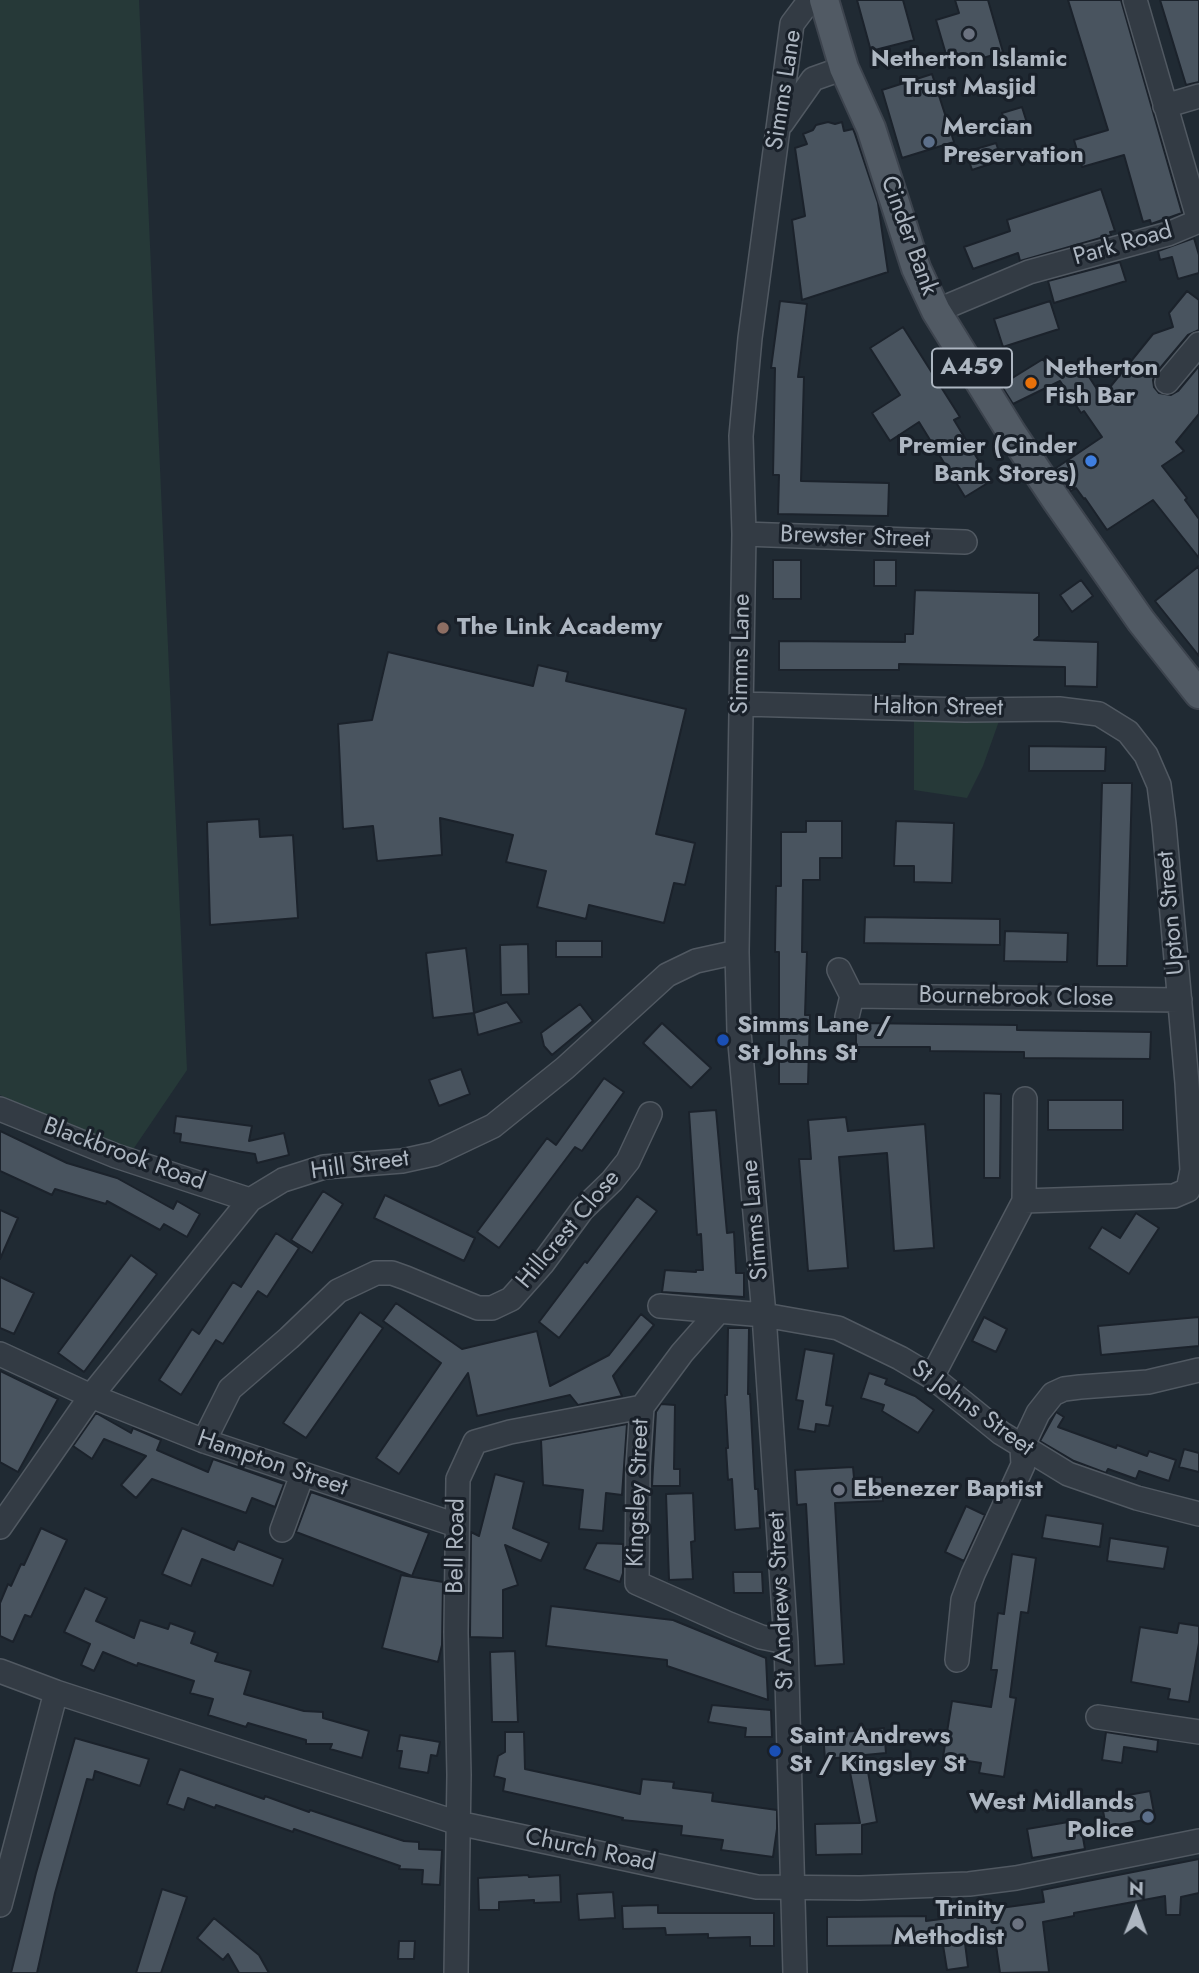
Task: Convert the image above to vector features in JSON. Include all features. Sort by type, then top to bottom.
[{"type":"main road","name":"Cinder Bank","points":[[824,0],[844,68],[871,128],[916,268],[936,311],[1063,509],[1142,621],[1199,694]]},
{"type":"street","name":"Simms Lane","points":[[764,1315],[739,1032],[737,952],[744,534],[741,436],[750,338],[792,24],[810,0]]},
{"type":"street","name":"Park Road","points":[[936,311],[1029,272],[1168,234],[1199,221],[1135,0]]},
{"type":"street","points":[[780,125],[813,79],[844,68]]},
{"type":"street","points":[[1165,106],[1199,96]]},
{"type":"street","points":[[1167,382],[1199,344]]},
{"type":"street","name":"Brewster Street","points":[[744,534],[965,542]]},
{"type":"street","name":"Halton Street","points":[[743,704],[1059,709],[1100,714],[1128,732]]},
{"type":"street","name":"Upton Street","points":[[1024,1201],[1174,1196],[1188,1190],[1192,1170],[1180,1000],[1159,785],[1146,755],[1128,732]]},
{"type":"street","name":"Hill Street","points":[[0,1527],[91,1396],[250,1200],[283,1180],[324,1167],[402,1161],[434,1154],[493,1126],[565,1068],[667,975],[696,961],[737,952]]},
{"type":"street","name":"Bournebrook Close","points":[[839,970],[849,1007],[1180,1000]]},
{"type":"street","points":[[932,1377],[1024,1201],[1026,1100]]},
{"type":"street","name":"Blackbrook Road","points":[[0,1109],[116,1156],[250,1200]]},
{"type":"street","name":"Hillcrest Close","points":[[204,1441],[230,1389],[289,1339],[338,1291],[376,1273],[392,1273],[478,1308],[492,1308],[511,1299],[543,1263],[582,1210],[628,1161],[650,1114]]},
{"type":"street","name":"St Johns Street","points":[[660,1306],[764,1315],[838,1328],[900,1357],[932,1377],[1001,1433],[1068,1474],[1137,1498],[1199,1514]]},
{"type":"street","name":"Kingsley Street","points":[[719,1311],[682,1353],[642,1407],[638,1466],[637,1583],[729,1625],[761,1637],[786,1642]]},
{"type":"street","name":"St Andrews Street","points":[[764,1315],[786,1642],[795,1973]]},
{"type":"street","name":"Hampton Street","points":[[0,1354],[91,1396],[204,1441],[456,1525]]},
{"type":"street","points":[[957,1660],[963,1600],[1023,1465],[1022,1447],[1038,1413],[1053,1394],[1064,1389],[1148,1382],[1199,1370]]},
{"type":"street","name":"Bell Road","points":[[456,1973],[458,1479],[475,1442],[510,1432],[642,1407]]},
{"type":"street","points":[[282,1530],[302,1475]]},
{"type":"street","name":"Church Road","points":[[0,1671],[56,1692],[458,1823],[757,1886],[860,1888],[969,1884],[1016,1878],[1199,1841]]},
{"type":"street","points":[[0,1905],[56,1692]]},
{"type":"street","points":[[1098,1717],[1199,1732]]},
{"type":"green space","points":[[0,0],[139,0],[187,1070],[132,1151],[0,1095]]},
{"type":"green space","points":[[914,720],[999,721],[983,766],[967,798],[914,790]]},
{"type":"building","points":[[857,0],[903,0],[914,40],[871,51]]},
{"type":"building","name":"Netherton Islamic Trust Masjid","points":[[955,0],[988,0],[1003,52],[950,68],[936,20],[959,13]]},
{"type":"building","points":[[1068,0],[1121,0],[1182,213],[1151,224],[1150,220],[1143,222],[1124,155],[1082,167],[1074,140],[1108,130]]},
{"type":"building","points":[[1160,0],[1199,0],[1199,82],[1186,85]]},
{"type":"building","points":[[932,74],[954,142],[902,158],[882,90]]},
{"type":"building","points":[[1022,107],[1027,123],[1007,129],[1002,113]]},
{"type":"building","points":[[842,122],[844,131],[853,129],[878,203],[888,272],[802,300],[792,220],[805,216],[795,148],[807,144],[803,134],[813,130],[816,125]]},
{"type":"building","points":[[996,143],[1002,160],[972,170],[966,152]]},
{"type":"building","points":[[1101,189],[1115,231],[1110,232],[1111,235],[1020,261],[1018,253],[973,269],[964,247],[1010,231],[1007,220]]},
{"type":"building","points":[[1194,238],[1199,255],[1199,273],[1178,279],[1172,257],[1160,260],[1158,251]]},
{"type":"building","points":[[1120,262],[1126,281],[1054,303],[1048,281]]},
{"type":"building","points":[[1187,291],[1199,300],[1199,330],[1188,335],[1153,380],[1159,393],[1171,395],[1178,391],[1199,366],[1199,414],[1176,442],[1184,451],[1162,466],[1187,498],[1185,500],[1199,519],[1199,558],[1153,500],[1107,530],[1076,488],[1071,491],[1056,468],[1102,437],[1084,411],[1081,413],[1060,381],[1013,404],[1001,385],[1043,359],[1050,370],[1054,367],[1056,372],[1070,363],[1075,374],[1084,369],[1102,397],[1153,334],[1173,327],[1169,313]]},
{"type":"building","points":[[780,301],[807,304],[798,377],[804,377],[801,481],[889,483],[888,516],[778,514],[779,475],[773,475],[775,368],[771,368]]},
{"type":"building","points":[[1050,301],[1059,329],[1003,347],[994,319]]},
{"type":"building","points":[[903,327],[960,417],[954,420],[991,481],[965,497],[919,422],[890,441],[872,413],[900,395],[870,348]]},
{"type":"building","points":[[773,560],[801,560],[801,599],[773,599]]},
{"type":"building","points":[[874,560],[896,560],[896,586],[874,586]]},
{"type":"building","points":[[1199,566],[1199,656],[1155,601]]},
{"type":"building","points":[[1081,580],[1093,596],[1072,612],[1060,595]]},
{"type":"building","points":[[915,590],[1039,593],[1039,636],[1034,640],[1098,642],[1097,687],[1065,686],[1065,667],[899,664],[899,670],[779,670],[779,641],[905,642],[905,634],[913,634]]},
{"type":"building","points":[[388,652],[533,686],[538,665],[568,672],[566,681],[686,709],[656,834],[695,843],[685,885],[674,883],[664,923],[589,905],[586,919],[537,907],[546,871],[506,862],[513,835],[440,818],[442,855],[377,861],[373,826],[343,829],[338,724],[372,720]]},
{"type":"building","points":[[1029,746],[1106,747],[1105,771],[1029,771]]},
{"type":"building","points":[[1102,783],[1132,783],[1127,966],[1097,966]]},
{"type":"building","points":[[259,819],[260,837],[293,835],[298,918],[210,925],[207,822]]},
{"type":"building","points":[[806,821],[842,821],[842,858],[820,858],[820,880],[803,880],[802,952],[807,952],[805,1015],[810,1015],[808,1084],[779,1084],[779,952],[775,952],[776,886],[781,886],[781,832],[806,832]]},
{"type":"building","points":[[896,821],[954,823],[952,883],[914,882],[914,866],[894,866]]},
{"type":"building","points":[[865,917],[1000,919],[1000,945],[864,943]]},
{"type":"building","points":[[1005,931],[1068,933],[1067,962],[1004,961]]},
{"type":"building","points":[[556,941],[602,941],[602,957],[556,957]]},
{"type":"building","points":[[528,944],[529,994],[501,995],[500,945]]},
{"type":"building","points":[[466,948],[474,1013],[433,1018],[426,953]]},
{"type":"building","points":[[507,1002],[522,1022],[478,1035],[474,1013]]},
{"type":"building","points":[[580,1004],[593,1021],[552,1055],[544,1046],[541,1033]]},
{"type":"building","points":[[662,1023],[711,1068],[691,1088],[643,1043]]},
{"type":"building","points":[[859,1023],[1017,1025],[1017,1030],[1151,1032],[1150,1059],[1024,1058],[1024,1052],[930,1051],[930,1047],[856,1047],[856,1027]]},
{"type":"building","points":[[461,1069],[470,1094],[439,1106],[429,1080]]},
{"type":"building","points":[[604,1078],[624,1092],[582,1151],[575,1147],[499,1248],[477,1232],[547,1138],[556,1145]]},
{"type":"building","points":[[984,1093],[1001,1094],[1000,1178],[984,1178]]},
{"type":"building","points":[[1048,1100],[1123,1100],[1123,1130],[1048,1130]]},
{"type":"building","points":[[716,1110],[727,1233],[734,1232],[736,1273],[744,1273],[744,1297],[662,1292],[665,1270],[703,1270],[701,1234],[697,1235],[689,1112]]},
{"type":"building","points":[[176,1116],[252,1126],[249,1141],[284,1133],[289,1155],[257,1163],[255,1154],[180,1142],[181,1134],[174,1133]]},
{"type":"building","points":[[846,1117],[848,1131],[925,1124],[934,1248],[894,1251],[887,1153],[839,1157],[848,1268],[808,1271],[799,1159],[811,1159],[808,1120]]},
{"type":"building","points":[[0,1131],[67,1163],[117,1178],[173,1209],[177,1201],[200,1214],[187,1237],[164,1224],[160,1230],[107,1201],[106,1204],[55,1189],[52,1195],[0,1171]]},
{"type":"building","points":[[323,1191],[343,1204],[312,1253],[291,1240]]},
{"type":"building","points":[[385,1195],[475,1238],[464,1261],[374,1218]]},
{"type":"building","points":[[637,1196],[657,1211],[559,1338],[539,1322]]},
{"type":"building","points":[[0,1210],[18,1218],[0,1259]]},
{"type":"building","points":[[1136,1213],[1159,1228],[1129,1274],[1089,1248],[1102,1227],[1120,1238]]},
{"type":"building","points":[[276,1233],[299,1248],[267,1297],[258,1291],[223,1344],[216,1340],[181,1395],[159,1380],[192,1329],[199,1334],[233,1282],[241,1287]]},
{"type":"building","points":[[131,1255],[157,1274],[84,1372],[58,1353]]},
{"type":"building","points":[[0,1277],[34,1293],[14,1334],[0,1328]]},
{"type":"building","points":[[396,1303],[462,1349],[537,1331],[550,1386],[609,1355],[641,1314],[654,1325],[613,1376],[622,1396],[578,1405],[570,1395],[477,1416],[468,1373],[399,1474],[376,1458],[441,1363],[383,1321]]},
{"type":"building","points":[[360,1312],[383,1328],[306,1438],[283,1423]]},
{"type":"building","points":[[984,1317],[1007,1329],[996,1352],[972,1341]]},
{"type":"building","points":[[1199,1317],[1199,1346],[1101,1355],[1098,1326]]},
{"type":"building","points":[[728,1328],[749,1328],[748,1394],[760,1528],[735,1530],[732,1479],[728,1480],[726,1448]]},
{"type":"building","points":[[805,1349],[834,1354],[826,1405],[833,1406],[829,1426],[816,1424],[815,1432],[798,1429],[803,1401],[796,1400]]},
{"type":"building","points":[[0,1371],[58,1399],[18,1472],[0,1462]]},
{"type":"building","points":[[869,1373],[887,1379],[885,1384],[915,1396],[934,1410],[918,1433],[882,1411],[884,1405],[861,1398]]},
{"type":"building","points":[[661,1404],[675,1405],[674,1469],[680,1469],[680,1486],[652,1486],[656,1412]]},
{"type":"building","points":[[1056,1412],[1064,1417],[1058,1427],[1116,1448],[1117,1445],[1147,1456],[1149,1451],[1176,1460],[1169,1481],[1139,1471],[1136,1479],[1108,1469],[1106,1473],[1074,1461],[1040,1441]]},
{"type":"building","points":[[96,1413],[131,1433],[133,1428],[161,1440],[157,1450],[208,1472],[213,1459],[284,1484],[275,1507],[252,1498],[246,1513],[152,1479],[136,1498],[121,1485],[146,1456],[104,1439],[92,1459],[73,1446]]},
{"type":"building","points":[[627,1424],[622,1495],[606,1493],[603,1531],[579,1529],[583,1490],[543,1485],[541,1440]]},
{"type":"building","points":[[1184,1449],[1199,1453],[1199,1472],[1179,1467]]},
{"type":"building","points":[[853,1467],[854,1478],[882,1477],[883,1501],[835,1503],[844,1664],[815,1666],[806,1504],[797,1505],[795,1470]]},
{"type":"building","points":[[495,1474],[524,1482],[513,1528],[549,1543],[541,1561],[505,1545],[518,1585],[503,1590],[503,1638],[470,1637],[471,1532],[479,1536]]},
{"type":"building","points":[[311,1492],[429,1533],[412,1576],[296,1532]]},
{"type":"building","points":[[693,1493],[693,1579],[669,1580],[666,1494]]},
{"type":"building","points":[[966,1506],[985,1515],[964,1561],[945,1552]]},
{"type":"building","points":[[1046,1515],[1103,1524],[1100,1547],[1042,1538]]},
{"type":"building","points":[[41,1528],[67,1540],[31,1617],[25,1615],[13,1642],[0,1636],[0,1603],[8,1584],[11,1586],[21,1564],[24,1565]]},
{"type":"building","points":[[182,1528],[234,1550],[238,1541],[283,1559],[273,1586],[202,1559],[191,1586],[162,1574]]},
{"type":"building","points":[[1110,1538],[1168,1547],[1164,1569],[1107,1561]]},
{"type":"building","points":[[597,1543],[623,1544],[623,1573],[620,1582],[584,1569]]},
{"type":"building","points":[[1012,1554],[1036,1558],[1028,1613],[1021,1612],[1010,1697],[1016,1698],[1004,1777],[979,1773],[981,1763],[943,1757],[952,1701],[991,1707],[997,1670],[991,1670],[998,1613],[1004,1614]]},
{"type":"building","points":[[733,1572],[762,1572],[763,1593],[734,1593]]},
{"type":"building","points":[[401,1575],[443,1582],[442,1645],[438,1662],[382,1648]]},
{"type":"building","points":[[85,1588],[107,1598],[96,1621],[134,1638],[140,1620],[168,1629],[170,1623],[195,1632],[191,1643],[218,1653],[215,1661],[251,1671],[244,1694],[304,1711],[323,1712],[323,1718],[369,1731],[362,1758],[330,1749],[332,1744],[306,1744],[306,1740],[248,1723],[246,1727],[208,1715],[213,1699],[190,1693],[194,1681],[138,1663],[137,1666],[103,1652],[94,1671],[81,1665],[90,1644],[64,1632]]},
{"type":"building","points":[[551,1606],[673,1620],[766,1658],[768,1700],[667,1666],[667,1660],[546,1646]]},
{"type":"building","points":[[1179,1623],[1199,1626],[1199,1643],[1189,1702],[1168,1699],[1170,1689],[1131,1682],[1140,1627],[1177,1633]]},
{"type":"building","points":[[515,1651],[518,1722],[492,1722],[490,1652]]},
{"type":"building","points":[[712,1705],[771,1710],[772,1737],[745,1737],[746,1728],[708,1722]]},
{"type":"building","points":[[884,1728],[886,1753],[865,1755],[877,1822],[862,1825],[862,1854],[816,1855],[815,1824],[860,1823],[847,1757],[825,1759],[823,1734]]},
{"type":"building","points":[[505,1732],[524,1732],[525,1769],[640,1794],[642,1779],[674,1782],[673,1788],[713,1793],[712,1801],[777,1810],[773,1857],[721,1850],[723,1840],[681,1835],[682,1826],[622,1820],[623,1818],[503,1791],[505,1779],[494,1776],[498,1756],[505,1752]]},
{"type":"building","points":[[1106,1732],[1158,1740],[1157,1752],[1124,1747],[1122,1763],[1102,1760]]},
{"type":"building","points":[[400,1735],[440,1742],[437,1756],[431,1755],[428,1773],[399,1768],[402,1751],[397,1751]]},
{"type":"building","points":[[75,1738],[149,1759],[140,1786],[95,1771],[93,1780],[87,1779],[55,1893],[37,1973],[11,1973],[36,1873]]},
{"type":"building","points":[[180,1769],[264,1799],[265,1796],[404,1841],[419,1842],[419,1849],[442,1850],[440,1885],[422,1884],[423,1870],[399,1869],[400,1866],[216,1805],[215,1808],[188,1798],[184,1810],[167,1804]]},
{"type":"building","points":[[1150,1791],[1155,1818],[1106,1827],[1101,1800]]},
{"type":"building","points":[[1080,1820],[1085,1849],[1032,1858],[1027,1829]]},
{"type":"building","points":[[1199,1859],[1199,1893],[1181,1897],[1180,1915],[1166,1915],[1165,1896],[1074,1913],[1074,1916],[1043,1922],[1049,1972],[1000,1973],[995,1938],[965,1943],[968,1967],[947,1970],[943,1945],[827,1946],[827,1917],[926,1916],[926,1921],[1001,1911],[1000,1908],[1044,1902],[1042,1890]]},
{"type":"building","points":[[560,1875],[561,1902],[499,1902],[499,1910],[479,1910],[478,1878]]},
{"type":"building","points":[[162,1889],[187,1897],[161,1973],[136,1973]]},
{"type":"building","points":[[613,1892],[615,1918],[579,1920],[577,1894]]},
{"type":"building","points":[[658,1905],[658,1913],[774,1913],[774,1946],[750,1946],[750,1937],[666,1935],[665,1928],[623,1929],[622,1906]]},
{"type":"building","points":[[214,1918],[259,1955],[269,1973],[239,1973],[228,1954],[223,1960],[197,1938]]},
{"type":"building","points":[[399,1941],[415,1941],[414,1959],[398,1959]]},
{"type":"place","name":"Netherton Islamic Trust Masjid","points":[[969,34]]},
{"type":"place","name":"Mercian Preservation","points":[[929,142]]},
{"type":"place","name":"Netherton Fish Bar","points":[[1031,383]]},
{"type":"place","name":"Premier (Cinder Bank Stores)","points":[[1091,461]]},
{"type":"place","name":"The Link Academy","points":[[443,628]]},
{"type":"place","name":"Simms Lane / St Johns St","points":[[723,1040]]},
{"type":"place","name":"Ebenezer Baptist","points":[[839,1490]]},
{"type":"place","name":"Saint Andrews St / Kingsley St","points":[[775,1751]]},
{"type":"place","name":"West Midlands Police","points":[[1148,1817]]},
{"type":"place","name":"Trinity Methodist","points":[[1018,1924]]}]
